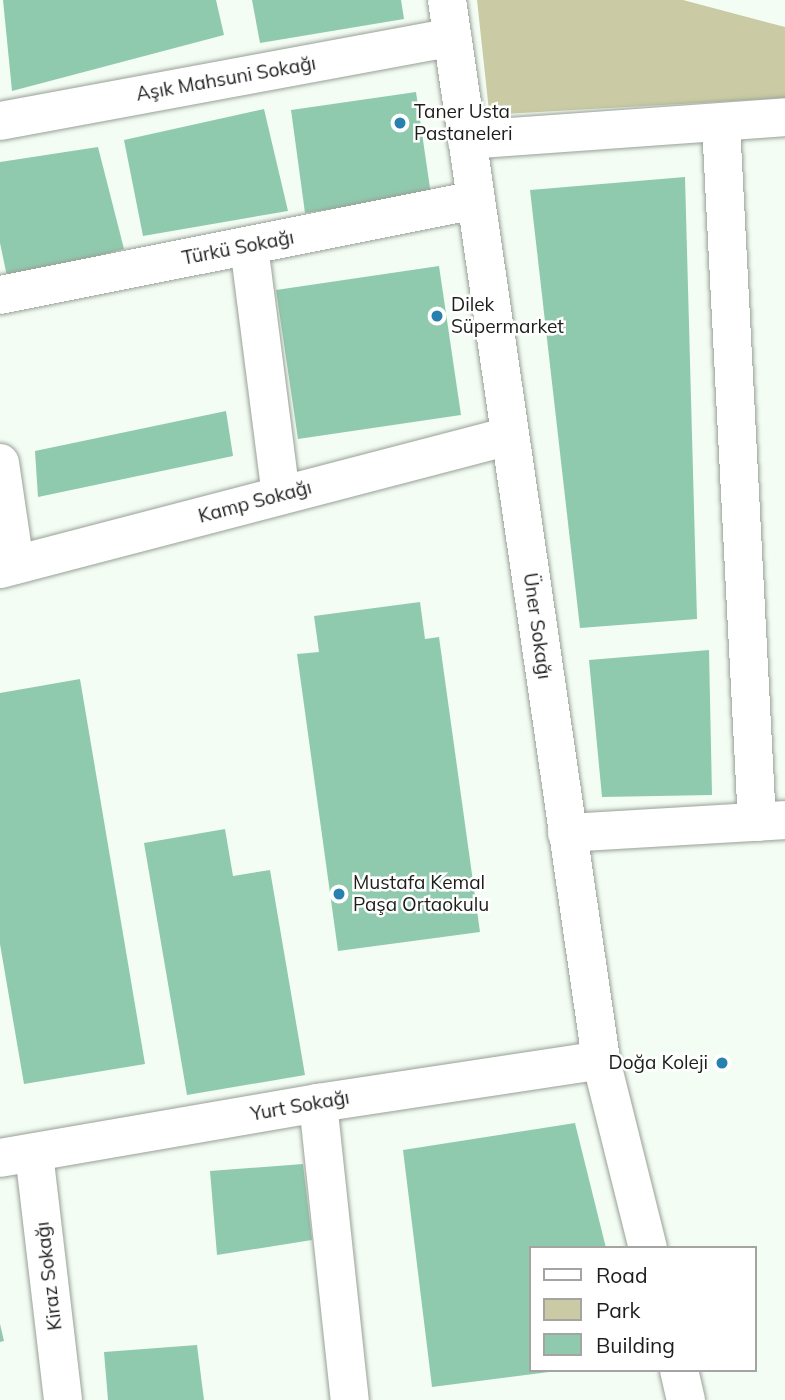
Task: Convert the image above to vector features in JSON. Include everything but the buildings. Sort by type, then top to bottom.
[{"type":"street","name":"Üner Sokağı","points":[[447,0],[601,1060],[648,1246]]},
{"type":"street","name":"Aşık Mahsuni Sokağı","points":[[0,121],[452,37]]},
{"type":"street","points":[[467,141],[721,124],[785,117]]},
{"type":"street","points":[[567,833],[771,821],[721,124]]},
{"type":"street","name":"Türkü Sokağı","points":[[0,296],[475,200]]},
{"type":"street","points":[[250,246],[281,495]]},
{"type":"street","name":"Kamp Sokağı","points":[[8,567],[509,436]]},
{"type":"street","points":[[0,463],[8,567]]},
{"type":"street","name":"Yurt Sokağı","points":[[17,1155],[317,1103],[601,1060]]},
{"type":"street","points":[[317,1103],[350,1400]]},
{"type":"street","name":"Kiraz Sokağı","points":[[17,1155],[63,1400]]},
{"type":"street","points":[[679,1372],[686,1400]]},
{"type":"green space","points":[[477,0],[683,0],[785,27],[785,98],[505,114],[489,111]]},
{"type":"place","name":"Taner Usta Pastaneleri","points":[[400,123]]},
{"type":"place","name":"Dilek Süpermarket","points":[[437,316]]},
{"type":"place","name":"Mustafa Kemal Paşa Ortaokulu","points":[[339,894]]},
{"type":"place","name":"Doğa Koleji","points":[[722,1063]]}]
